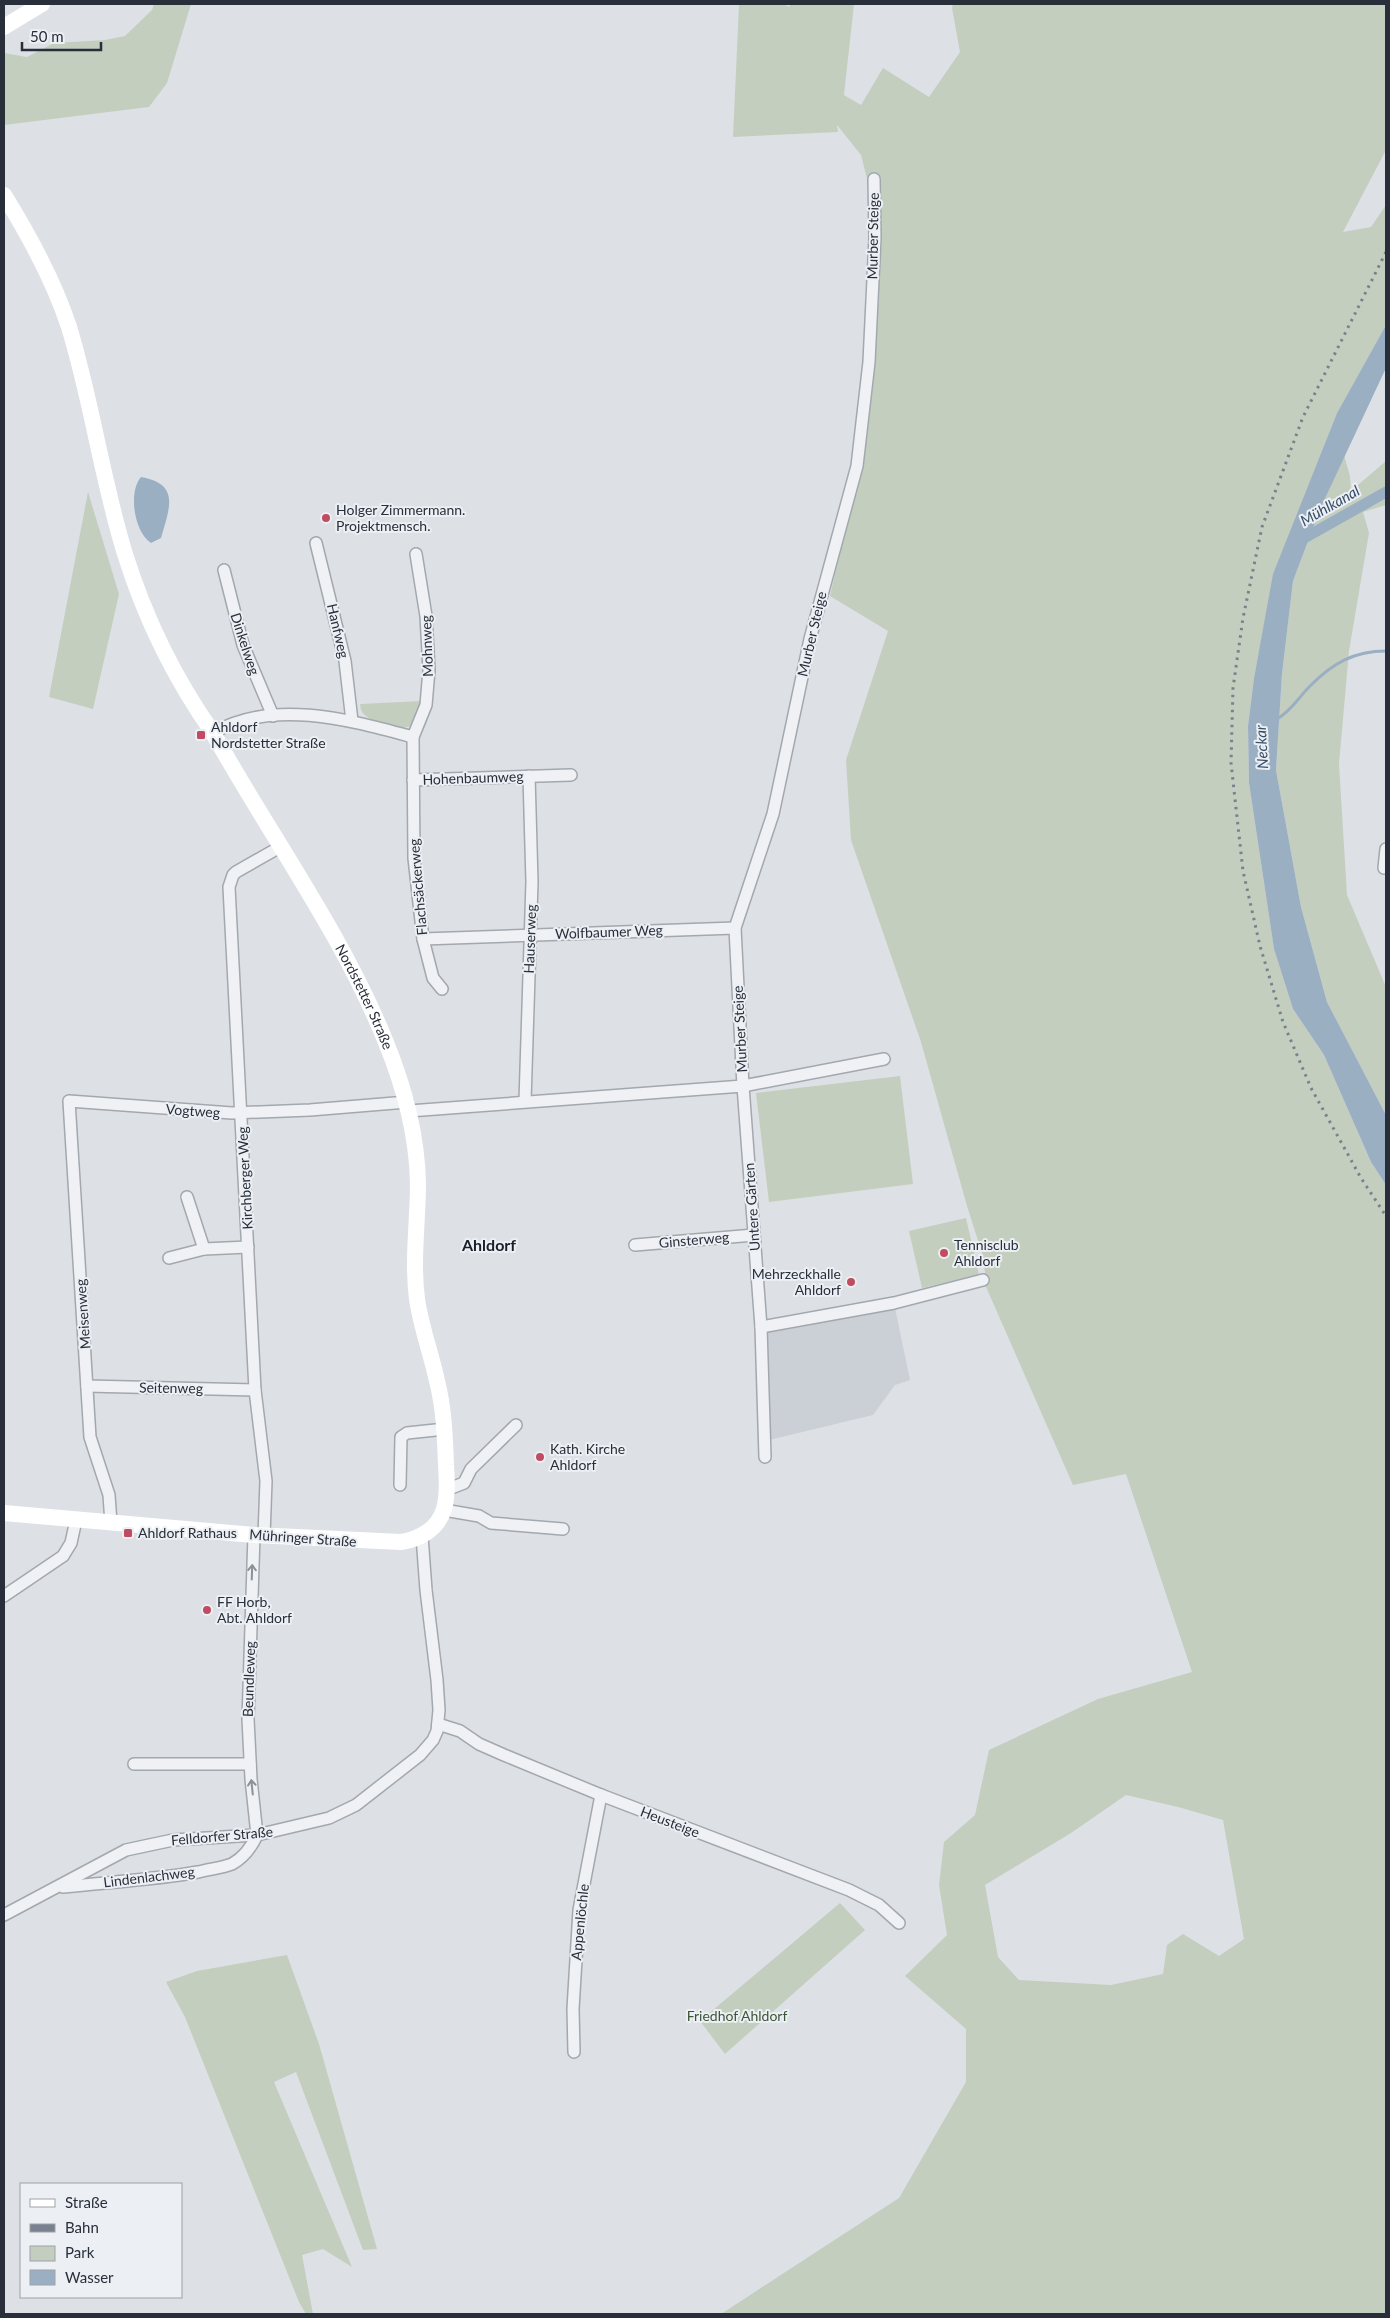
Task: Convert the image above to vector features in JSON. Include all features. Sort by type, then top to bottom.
[{"type":"street","points":[[4,27],[42,4]]},
{"type":"street","name":"Murber Steige","points":[[743,1086],[736,928],[742,904],[765,843],[773,814],[810,639],[857,466],[869,362],[875,238],[874,179]]},
{"type":"street","name":"Nordstetter Straße","points":[[4,196],[46,272],[69,327],[84,383],[113,515],[129,568],[146,611],[180,680],[280,847],[362,991],[386,1042],[408,1106],[417,1167],[415,1256],[417,1295],[421,1320],[438,1383],[445,1429],[446,1490],[444,1510]]},
{"type":"street","name":"Hanfweg","points":[[316,542],[345,661],[352,721]]},
{"type":"street","name":"Mohnweg","points":[[413,737],[426,705],[429,670],[426,616],[416,554]]},
{"type":"street","name":"Dinkelweg","points":[[224,570],[242,640],[273,716]]},
{"type":"street","points":[[213,733],[239,720],[273,716],[352,721],[413,737]]},
{"type":"street","name":"Hohenbaumweg","points":[[413,737],[413,780],[571,775]]},
{"type":"street","name":"Hauserweg","points":[[525,1102],[532,882],[529,776]]},
{"type":"street","name":"Flachsäckerweg","points":[[413,780],[414,858],[423,939],[433,978],[442,989]]},
{"type":"street","name":"Kirchberger Weg","points":[[259,1535],[266,1481],[255,1390],[229,887],[236,872],[280,847]]},
{"type":"street","points":[[1386,849],[1384,868],[1386,867]]},
{"type":"street","name":"Wolfbaumer Weg","points":[[423,939],[736,928]]},
{"type":"street","name":"Murber Steige","points":[[408,1106],[525,1102],[743,1086],[884,1059]]},
{"type":"street","name":"Untere Gärten","points":[[743,1086],[761,1328],[765,1457]]},
{"type":"street","name":"Vogtweg","points":[[69,1102],[242,1113],[408,1106]]},
{"type":"street","name":"Meisenweg","points":[[69,1102],[91,1447],[109,1495],[111,1523]]},
{"type":"street","points":[[187,1197],[204,1248]]},
{"type":"street","name":"Ginsterweg","points":[[635,1245],[754,1235]]},
{"type":"street","points":[[169,1258],[204,1248],[248,1247]]},
{"type":"street","points":[[761,1328],[894,1303],[983,1280]]},
{"type":"street","name":"Seitenweg","points":[[87,1386],[255,1390]]},
{"type":"street","points":[[446,1490],[464,1483],[471,1469],[516,1425]]},
{"type":"street","points":[[400,1486],[400,1437],[407,1433],[445,1429]]},
{"type":"street","points":[[422,1536],[432,1528],[444,1510],[479,1516],[492,1523],[563,1529]]},
{"type":"street","name":"Mühringer Straße","points":[[4,1513],[259,1535],[392,1542],[408,1541],[422,1536]]},
{"type":"street","points":[[4,1596],[63,1556],[71,1543],[76,1520]]},
{"type":"street","name":"Beundleweg","points":[[258,1835],[250,1764],[248,1718],[259,1535]]},
{"type":"street","name":"Felldorfer Straße","points":[[4,1915],[116,1854],[136,1847],[173,1840],[258,1835],[314,1823],[356,1805],[406,1768],[428,1748],[433,1740],[438,1724],[437,1680],[426,1595],[422,1536]]},
{"type":"street","name":"Heusteige","points":[[438,1724],[460,1731],[479,1744],[601,1795],[849,1890],[879,1905],[899,1923]]},
{"type":"street","points":[[134,1764],[250,1764]]},
{"type":"street","name":"Appenlöchle","points":[[574,2052],[573,2016],[579,1910],[601,1795]]},
{"type":"street","name":"Lindenlachweg","points":[[58,1887],[165,1878],[231,1864],[243,1856],[258,1835]]},
{"type":"shaded area","points":[[894,1303],[910,1380],[895,1385],[873,1415],[765,1441],[761,1327]]},
{"type":"green space","points":[[154,4],[191,4],[167,83],[149,107],[4,125],[4,53],[27,57],[54,43],[105,40],[125,36],[152,10]]},
{"type":"green space","points":[[739,4],[782,4],[790,7],[789,4],[854,4],[844,95],[861,105],[883,68],[929,97],[960,52],[952,8],[953,4],[1386,4],[1386,150],[1343,232],[1371,227],[1386,205],[1386,325],[1337,413],[1274,573],[1254,678],[1248,726],[1249,783],[1274,949],[1293,1009],[1324,1055],[1371,1162],[1386,1185],[1386,2314],[721,2314],[899,2198],[966,2082],[966,2029],[905,1976],[947,1935],[939,1885],[944,1842],[975,1815],[989,1750],[1098,1699],[1192,1672],[1126,1474],[1073,1485],[983,1280],[985,1272],[982,1253],[921,1042],[851,840],[846,760],[888,631],[830,596],[865,439],[882,238],[861,155],[837,125],[838,132],[733,137]],"holes":[[[1126,1795],[1223,1820],[1244,1939],[1219,1956],[1183,1934],[1167,1945],[1163,1974],[1111,1985],[1019,1980],[998,1957],[985,1885],[1071,1833]]]},
{"type":"green space","points":[[1344,455],[1350,476],[1351,491],[1386,461],[1386,505],[1363,512],[1369,533],[1349,651],[1339,764],[1347,895],[1386,987],[1386,1115],[1327,1002],[1301,907],[1276,770],[1282,674],[1293,581],[1321,507]]},
{"type":"green space","points":[[88,492],[119,594],[93,709],[49,697]]},
{"type":"green space","points":[[423,701],[419,715],[413,724],[400,728],[369,718],[361,710],[360,704]]},
{"type":"green space","points":[[900,1076],[913,1184],[769,1202],[756,1093]]},
{"type":"green space","name":"Tennisclub Ahldorf","points":[[966,1218],[979,1275],[922,1288],[909,1231]]},
{"type":"green space","name":"Friedhof Ahldorf","points":[[840,1903],[865,1930],[725,2054],[700,2021]]},
{"type":"green space","points":[[287,1955],[319,2044],[377,2249],[363,2250],[296,2072],[274,2082],[352,2267],[323,2249],[302,2255],[313,2314],[306,2314],[299,2302],[185,2017],[166,1982],[197,1971]]},
{"type":"water","name":"Neckar","points":[[1386,325],[1386,368],[1321,507],[1293,581],[1282,674],[1276,770],[1301,907],[1327,1002],[1386,1115],[1386,1185],[1371,1162],[1324,1055],[1293,1009],[1274,949],[1249,783],[1248,726],[1254,678],[1273,574],[1337,413]]},
{"type":"water","points":[[141,477],[162,485],[167,491],[169,498],[169,507],[161,538],[151,543],[140,530],[135,512],[135,492]]},
{"type":"waterway","name":"Mühlkanal","points":[[1299,541],[1386,492]]},
{"type":"waterway","points":[[1277,719],[1291,708],[1319,678],[1336,665],[1364,653],[1386,651]]},
{"type":"railway","points":[[1386,252],[1303,417],[1262,527],[1243,618],[1233,688],[1231,763],[1243,871],[1260,946],[1283,1022],[1311,1088],[1361,1178],[1386,1216]]},
{"type":"place","name":"Holger Zimmermann. Projektmensch.","points":[[326,518]]},
{"type":"place","name":"Ahldorf Nordstetter Straße","points":[[201,735]]},
{"type":"place","name":"Tennisclub Ahldorf","points":[[944,1253]]},
{"type":"place","name":"Mehrzeckhalle Ahldorf","points":[[851,1282]]},
{"type":"place","name":"Kath. Kirche Ahldorf","points":[[540,1457]]},
{"type":"place","name":"Ahldorf Rathaus","points":[[128,1533]]},
{"type":"place","name":"FF Horb, Abt. Ahldorf","points":[[207,1610]]},
{"type":"district","name":"Ahldorf","points":[[489,1245]]}]
